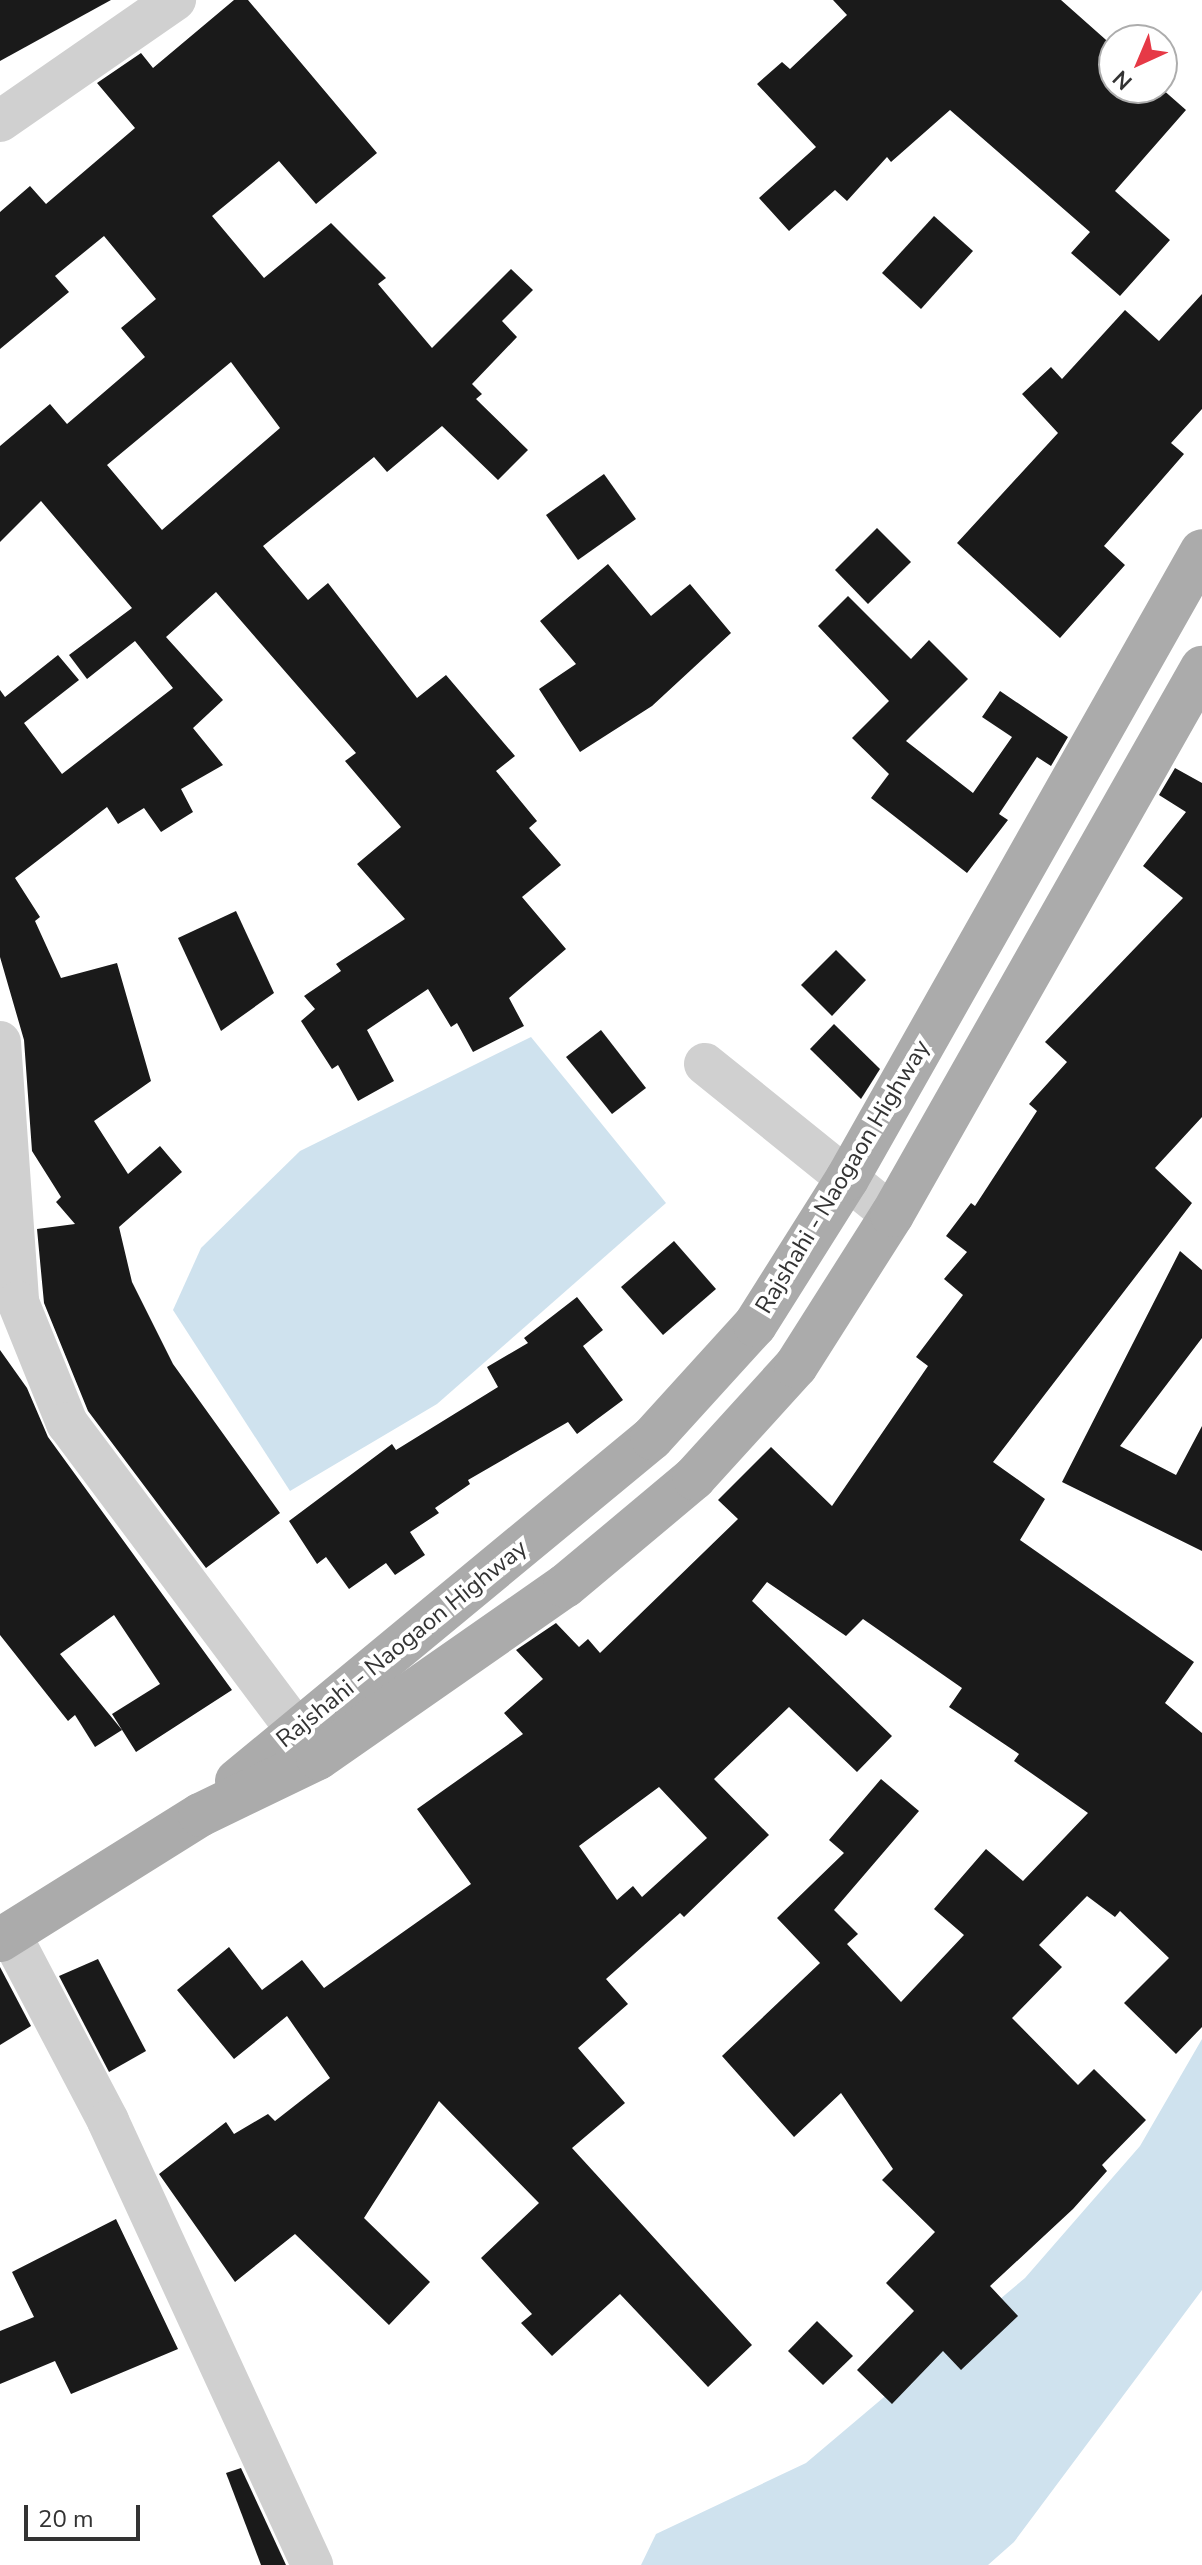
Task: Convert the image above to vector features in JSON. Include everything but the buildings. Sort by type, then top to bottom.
[{"type":"main road","name":"Rajshahi - Naogaon Highway","points":[[307,1743],[652,1438],[755,1325],[847,1179],[1202,551]]},
{"type":"main road","name":"Rajshahi - Naogaon Highway","points":[[5,1937],[200,1815],[307,1743],[565,1586],[694,1478],[796,1366],[892,1215],[1202,668]]},
{"type":"street","points":[[0,121],[175,0]]},
{"type":"street","points":[[0,1042],[18,1302],[67,1423],[307,1743]]},
{"type":"street","points":[[705,1064],[892,1215]]},
{"type":"street","points":[[5,1937],[108,2121],[312,2565]]},
{"type":"water","points":[[531,1037],[666,1203],[437,1404],[290,1491],[173,1310],[201,1248],[300,1151]]},
{"type":"water","points":[[1202,2039],[1202,2290],[1014,2542],[988,2565],[641,2565],[656,2534],[806,2463],[1025,2278],[1140,2146]]}]
